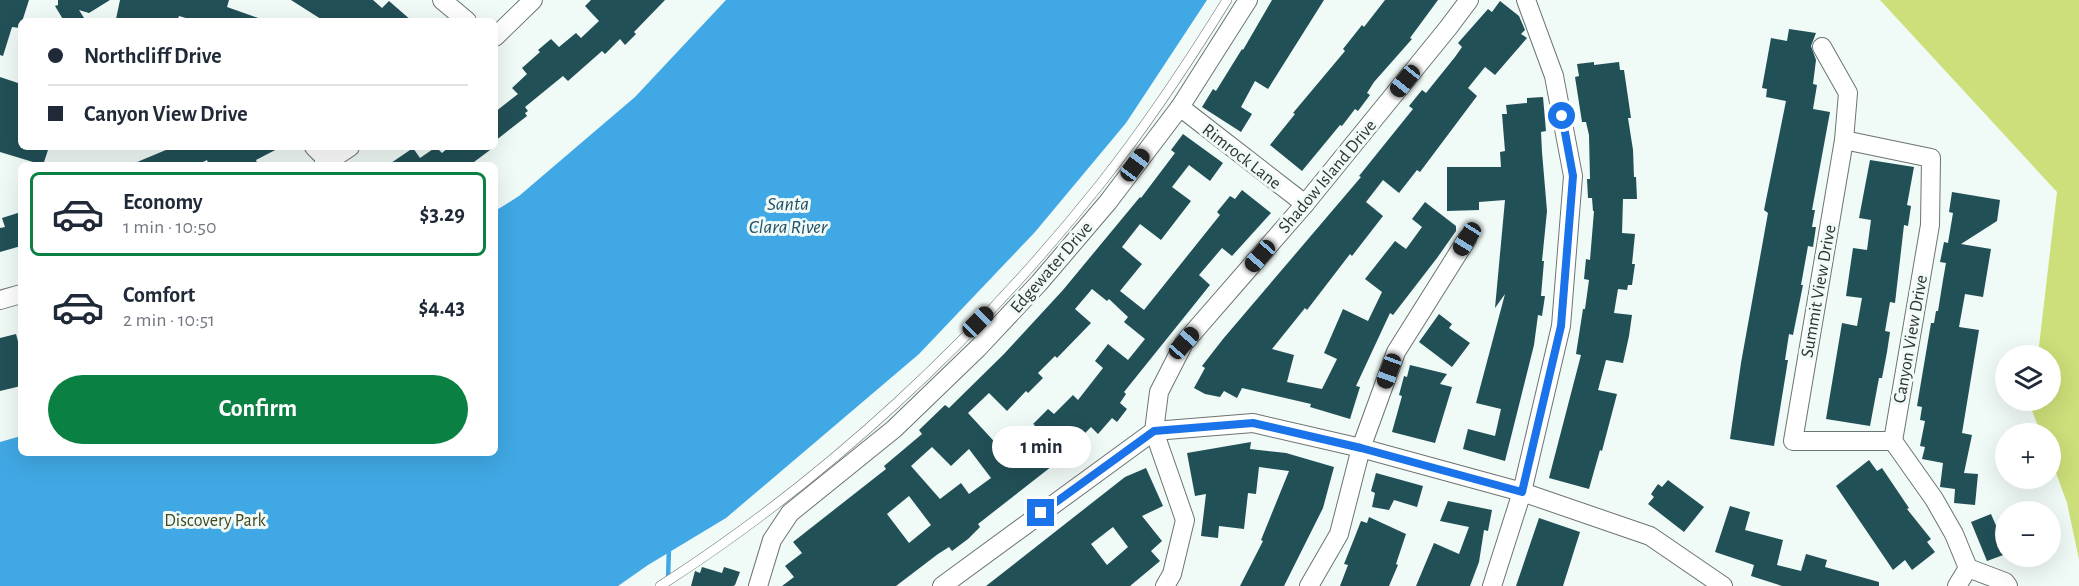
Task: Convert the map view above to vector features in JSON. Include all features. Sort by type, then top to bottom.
[{"type":"street","points":[[442,0],[463,18]]},
{"type":"street","points":[[498,34],[533,0]]},
{"type":"street","name":"Edgewater Drive","points":[[758,586],[772,540],[790,513],[894,429],[978,348],[1039,283],[1092,220],[1180,107],[1248,0]]},
{"type":"street","name":"Shadow Island Drive","points":[[1165,586],[1172,574],[1185,520],[1154,431],[1158,392],[1184,343],[1305,204],[1469,0]]},
{"type":"street","points":[[1492,586],[1522,492],[1561,326],[1573,176],[1554,76],[1526,0]]},
{"type":"street","name":"Summit View Drive","points":[[1822,47],[1848,93],[1844,140],[1792,441],[1893,441]]},
{"type":"street","name":"Rimrock Lane","points":[[1180,107],[1305,204]]},
{"type":"street","name":"Canyon View Drive","points":[[1844,140],[1931,158],[1930,225],[1893,441]]},
{"type":"street","points":[[328,162],[346,150]]},
{"type":"street","points":[[1309,586],[1339,534],[1361,448],[1396,352],[1467,239]]},
{"type":"street","points":[[0,300],[18,295]]},
{"type":"street","points":[[942,586],[1154,431],[1253,423],[1361,448],[1522,492],[1650,536],[1723,586]]},
{"type":"street","points":[[1893,441],[1934,499],[1954,534],[1968,568],[2005,582],[2008,586]]},
{"type":"street","points":[[1957,586],[1968,568]]},
{"type":"lane","points":[[660,586],[791,492],[879,418],[994,307],[1102,182],[1162,101],[1227,0]]},
{"type":"lane","points":[[1162,101],[1180,107]]},
{"type":"green space","points":[[1880,0],[2079,0],[2079,559],[2067,503],[2061,486],[2061,423],[2037,423],[2032,411],[2061,411],[2061,345],[2039,345],[2057,192]]},
{"type":"water","name":"Santa Clara River","points":[[726,0],[1207,0],[1126,123],[1035,232],[919,354],[726,518],[618,586],[0,586],[0,442],[18,437],[18,456],[498,456],[498,209],[519,196],[635,97]]},
{"type":"building","points":[[0,0],[29,0],[23,18],[18,18],[18,28],[12,27],[3,56],[0,55]]},
{"type":"building","points":[[58,0],[110,0],[89,13],[79,10],[84,18],[62,18],[55,6],[58,5]]},
{"type":"building","points":[[120,0],[229,0],[227,7],[258,18],[186,18],[179,16],[178,18],[116,18]]},
{"type":"building","points":[[291,0],[373,0],[382,8],[389,1],[409,18],[319,18]]},
{"type":"building","points":[[591,0],[665,0],[634,32],[636,34],[625,45],[620,39],[605,54],[602,51],[568,81],[563,76],[525,107],[528,111],[525,113],[527,116],[498,139],[498,110],[518,94],[512,88],[527,74],[522,68],[551,39],[559,47],[576,33],[581,38],[599,21],[585,6]]},
{"type":"building","points":[[1272,0],[1324,0],[1268,89],[1255,81],[1241,107],[1252,114],[1241,132],[1202,107],[1213,89],[1216,91],[1243,50]]},
{"type":"building","points":[[1385,0],[1438,0],[1410,38],[1412,39],[1374,82],[1367,93],[1370,95],[1358,111],[1355,109],[1342,126],[1340,125],[1302,171],[1270,145],[1295,114],[1293,113],[1345,51],[1343,49],[1362,25],[1364,27]]},
{"type":"building","points":[[1500,1],[1519,16],[1525,30],[1521,34],[1527,38],[1495,75],[1485,67],[1468,88],[1477,96],[1420,172],[1417,170],[1399,193],[1383,180],[1366,202],[1383,216],[1307,310],[1305,308],[1272,349],[1294,355],[1287,382],[1322,389],[1337,359],[1324,353],[1343,309],[1368,321],[1382,292],[1365,279],[1395,241],[1406,249],[1422,227],[1412,219],[1425,202],[1456,226],[1456,231],[1437,258],[1393,315],[1390,313],[1356,386],[1360,387],[1350,419],[1310,407],[1311,404],[1242,388],[1237,398],[1224,391],[1220,397],[1205,394],[1194,388],[1205,368],[1202,366],[1223,339],[1361,177],[1359,176],[1413,109],[1409,106],[1422,90],[1426,93],[1455,57],[1462,47],[1458,43],[1488,9],[1492,12]]},
{"type":"building","points":[[1789,29],[1816,33],[1811,46],[1816,60],[1813,84],[1817,85],[1813,109],[1830,112],[1812,210],[1815,210],[1812,227],[1816,227],[1813,247],[1808,246],[1793,335],[1789,334],[1785,360],[1788,360],[1774,446],[1730,439],[1768,213],[1764,210],[1786,101],[1766,97],[1767,89],[1762,88],[1771,38],[1787,41]]},
{"type":"building","points":[[1594,62],[1594,65],[1619,62],[1620,70],[1624,70],[1631,118],[1628,118],[1637,199],[1623,199],[1622,233],[1635,234],[1632,264],[1635,264],[1632,285],[1628,285],[1627,290],[1618,289],[1614,313],[1632,315],[1629,336],[1623,363],[1606,360],[1598,390],[1617,394],[1589,489],[1549,478],[1581,355],[1576,354],[1589,280],[1584,279],[1586,259],[1590,260],[1594,211],[1592,198],[1588,198],[1589,135],[1586,122],[1582,122],[1575,77],[1579,76],[1577,64]]},
{"type":"building","points":[[0,77],[18,83],[18,150],[48,150],[44,162],[33,162],[0,152]]},
{"type":"building","points":[[1543,97],[1546,131],[1541,132],[1547,211],[1541,296],[1545,296],[1542,316],[1538,315],[1534,345],[1505,461],[1463,449],[1468,429],[1495,436],[1501,409],[1476,403],[1505,294],[1495,308],[1505,200],[1479,202],[1479,210],[1447,211],[1447,167],[1501,167],[1500,152],[1505,151],[1502,114],[1507,114],[1506,105],[1527,103],[1527,98]]},
{"type":"building","points":[[1183,134],[1223,163],[1210,181],[1189,165],[1172,187],[1191,201],[1161,240],[1140,224],[1122,247],[1142,264],[1120,291],[1144,310],[1220,215],[1217,212],[1230,196],[1235,199],[1242,190],[1271,213],[1232,256],[1222,248],[1199,275],[1210,285],[1124,392],[1126,394],[1120,403],[1127,409],[1117,422],[1112,418],[1098,434],[1091,427],[1056,463],[978,524],[980,527],[968,539],[952,551],[949,547],[938,554],[896,586],[782,586],[794,577],[785,566],[802,553],[793,542],[886,469],[884,466],[922,434],[919,430],[945,405],[949,408],[1004,354],[1063,290],[1141,198],[1175,153],[1171,150]],"holes":[[[1092,289],[1107,301],[1109,299],[1128,317],[1124,322],[1145,339],[1128,360],[1108,344],[1095,361],[1103,368],[1078,400],[1073,395],[1054,414],[1048,409],[1033,424],[1035,425],[1002,450],[968,413],[989,393],[1007,411],[1026,391],[1028,393],[1043,378],[1038,373],[1055,356],[1057,358],[1091,323],[1075,309]],[[932,447],[951,466],[969,449],[991,478],[969,494],[961,483],[940,499],[911,466]],[[909,496],[931,525],[909,543],[887,514]]]},
{"type":"building","points":[[166,150],[275,150],[256,160],[257,162],[208,162],[207,160],[203,162],[137,162]]},
{"type":"building","points":[[410,150],[414,150],[420,158],[432,150],[439,150],[442,153],[446,150],[490,150],[474,162],[392,162]]},
{"type":"building","points":[[1870,160],[1914,167],[1907,205],[1911,206],[1908,226],[1904,225],[1895,303],[1890,302],[1885,331],[1890,332],[1887,352],[1882,378],[1879,378],[1870,426],[1826,419],[1842,323],[1857,326],[1862,298],[1846,296],[1853,248],[1867,250],[1871,220],[1859,218]]},
{"type":"building","points":[[1952,192],[2000,200],[1997,221],[1961,244],[1991,249],[1983,297],[1965,294],[1959,327],[1979,330],[1962,433],[1972,435],[1964,473],[1978,474],[1975,505],[1954,503],[1955,489],[1940,487],[1943,463],[1922,459],[1925,447],[1920,446],[1925,421],[1920,420],[1922,407],[1917,406],[1931,323],[1934,323],[1936,311],[1938,311],[1946,263],[1940,262],[1944,242],[1948,243],[1953,213],[1949,212]]},
{"type":"building","points":[[18,213],[18,247],[0,252],[0,228],[5,227],[2,218]]},
{"type":"building","points":[[1439,314],[1452,324],[1449,328],[1470,343],[1452,367],[1419,342]]},
{"type":"building","points":[[16,334],[18,387],[0,391],[0,338]]},
{"type":"building","points":[[1410,365],[1447,374],[1440,384],[1452,387],[1435,443],[1392,432],[1402,396],[1399,395],[1404,376],[1407,377]]},
{"type":"building","points":[[1251,442],[1250,449],[1286,453],[1334,467],[1323,508],[1284,586],[1240,586],[1263,541],[1261,540],[1289,471],[1259,467],[1256,494],[1248,493],[1244,529],[1219,526],[1218,538],[1201,536],[1206,494],[1195,496],[1187,453]]},
{"type":"building","points":[[1869,460],[1877,471],[1882,468],[1909,508],[1907,509],[1931,539],[1927,542],[1935,552],[1912,570],[1905,560],[1893,570],[1836,486]]},
{"type":"building","points":[[1146,468],[1163,506],[1142,516],[1162,541],[1151,551],[1160,561],[1130,586],[986,586],[1125,477]],"holes":[[[1113,527],[1128,547],[1107,565],[1091,544]]]},
{"type":"building","points":[[1376,473],[1423,486],[1417,507],[1394,500],[1389,510],[1372,507],[1375,493],[1371,491]]},
{"type":"building","points":[[1668,480],[1704,507],[1684,532],[1648,504],[1654,497],[1651,494],[1658,484],[1662,487]]},
{"type":"building","points":[[1448,501],[1492,510],[1488,531],[1484,530],[1479,562],[1470,586],[1416,586],[1434,543],[1459,554],[1469,527],[1440,521]]},
{"type":"building","points":[[1730,506],[1750,512],[1745,530],[1783,540],[1777,565],[1801,571],[1806,554],[1827,560],[1825,567],[1879,582],[1879,586],[1782,586],[1751,576],[1754,565],[1715,552]]},
{"type":"building","points":[[1991,514],[1995,523],[1995,558],[1987,561],[1971,522]]},
{"type":"building","points":[[1369,517],[1406,534],[1396,564],[1398,565],[1389,586],[1340,586],[1348,565],[1344,564],[1361,521],[1367,523]]},
{"type":"building","points":[[1539,518],[1580,532],[1563,586],[1516,586]]},
{"type":"building","points":[[702,567],[722,573],[724,567],[740,572],[733,586],[691,586],[695,571],[700,573]]},
{"type":"waterway","points":[[668,580],[669,547]]},
{"type":"route","points":[[1041,513],[1154,431],[1253,423],[1361,448],[1522,492],[1561,326],[1573,176],[1562,116]]},
{"type":"park label","name":"Discovery Park","points":[[215,520]]}]
